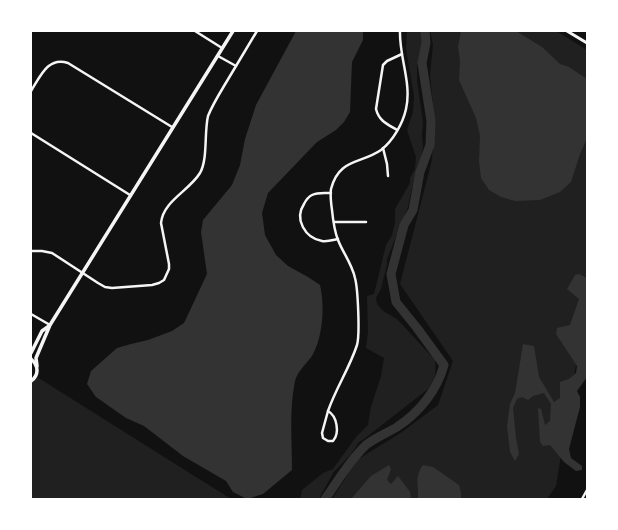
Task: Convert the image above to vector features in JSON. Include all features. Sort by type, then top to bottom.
[{"type":"main road","points":[[31,381],[36,376],[38,369],[36,358],[50,325],[233,31]]},
{"type":"main road","points":[[31,353],[42,331],[50,325]]},
{"type":"main road","points":[[31,360],[37,366]]},
{"type":"street","points":[[195,31],[222,48]]},
{"type":"street","points":[[31,252],[48,252],[105,287],[112,288],[152,285],[164,280],[170,269],[162,228],[162,218],[168,207],[196,179],[201,171],[208,116],[257,31]]},
{"type":"street","points":[[328,411],[333,414],[335,418],[337,432],[336,438],[333,441],[328,441],[323,438],[322,433],[328,411],[333,398],[359,339],[356,280],[338,239],[330,193],[337,175],[347,165],[383,148],[397,130],[404,117],[409,96],[400,31]]},
{"type":"street","points":[[567,31],[572,32],[587,43]]},
{"type":"street","points":[[397,130],[382,121],[377,114],[376,109],[383,65],[387,61],[402,54]]},
{"type":"street","points":[[218,56],[236,66]]},
{"type":"street","points":[[31,91],[48,66],[58,61],[62,61],[68,63],[172,128]]},
{"type":"street","points":[[31,133],[130,195]]},
{"type":"street","points":[[383,148],[388,176]]},
{"type":"street","points":[[330,193],[316,193],[310,196],[302,206],[300,218],[301,224],[305,231],[319,240],[327,242],[338,239]]},
{"type":"street","points":[[334,222],[366,222]]},
{"type":"street","points":[[31,314],[50,325]]},
{"type":"street","points":[[582,499],[587,490]]},
{"type":"shaded area","points":[[296,31],[363,31],[363,40],[352,62],[350,112],[344,122],[336,130],[317,142],[268,193],[262,213],[265,235],[276,255],[288,266],[320,285],[323,312],[321,331],[316,348],[312,356],[298,374],[295,381],[291,414],[292,470],[263,494],[247,499],[233,492],[226,481],[183,456],[144,426],[126,418],[96,397],[87,384],[91,371],[117,348],[148,340],[172,331],[184,323],[207,274],[201,232],[203,220],[232,185],[240,165],[245,139],[256,105]]},
{"type":"shaded area","points":[[407,31],[421,31],[422,43],[417,67],[417,80],[423,122],[423,147],[420,165],[412,188],[408,207],[387,259],[381,289],[376,298],[377,304],[383,311],[397,319],[435,360],[435,375],[428,389],[359,442],[351,454],[333,473],[319,499],[300,499],[302,490],[323,473],[333,469],[356,437],[368,425],[371,407],[381,376],[384,358],[366,348],[368,332],[367,296],[374,294],[386,245],[392,235],[395,223],[395,209],[410,183],[410,178],[415,169],[416,157],[407,130],[413,112],[414,96],[406,49]]},
{"type":"shaded area","points":[[430,31],[556,31],[587,50],[587,298],[556,486],[547,499],[332,499],[357,460],[402,432],[438,405],[453,361],[400,284],[432,160],[434,116],[430,75],[433,45]]},
{"type":"shaded area","points":[[461,31],[516,31],[542,47],[560,64],[569,67],[587,79],[587,138],[571,182],[560,192],[540,200],[515,201],[501,197],[489,190],[481,178],[479,161],[480,136],[476,118],[459,80],[460,61],[458,47]]},
{"type":"shaded area","points":[[579,274],[587,278],[587,377],[577,391],[580,397],[580,407],[569,449],[571,458],[582,466],[582,470],[576,471],[564,462],[550,445],[543,446],[540,442],[538,408],[541,409],[545,425],[550,421],[551,404],[544,393],[533,396],[528,400],[522,397],[517,399],[513,408],[519,454],[515,461],[510,452],[507,426],[510,404],[515,393],[523,344],[534,346],[539,377],[554,402],[560,398],[560,382],[569,379],[576,373],[577,366],[556,334],[557,328],[570,325],[579,299],[567,289],[575,275]]},
{"type":"shaded area","points":[[37,377],[231,499],[31,499],[31,383]]},
{"type":"shaded area","points":[[389,465],[391,469],[387,480],[391,484],[398,476],[410,492],[411,499],[351,499],[371,476]]},
{"type":"shaded area","points":[[423,465],[433,467],[459,485],[461,499],[418,499],[418,478]]},
{"type":"waterway","points":[[325,499],[349,464],[366,445],[397,427],[420,407],[432,392],[444,365],[396,302],[391,274],[404,225],[413,210],[420,172],[430,145],[431,121],[422,63],[426,43],[425,31]]}]
